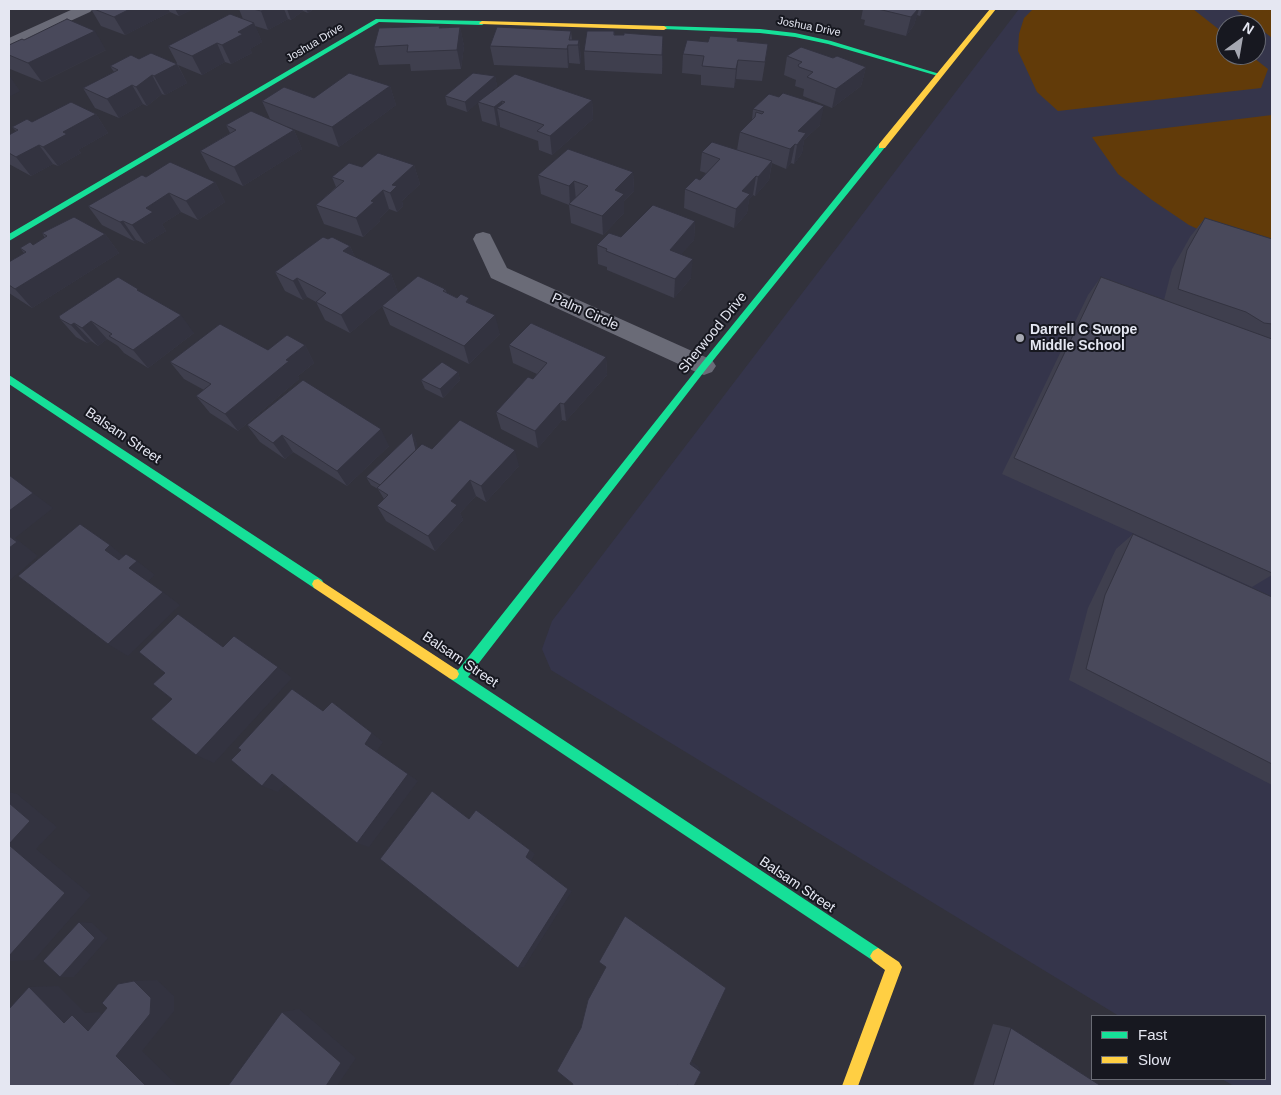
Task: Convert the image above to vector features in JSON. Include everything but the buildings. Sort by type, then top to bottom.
[{"type":"street","points":[[9,44],[85,9]]},
{"type":"street","name":"Sherwood Drive","points":[[459,678],[704,366],[993,9]]},
{"type":"street","name":"Joshua Drive","points":[[9,238],[378,20],[760,31],[795,35],[829,42],[940,75]]},
{"type":"street","name":"Palm Circle","points":[[483,239],[499,273],[704,366]]},
{"type":"street","name":"Balsam Street","points":[[9,379],[894,967],[850,1086]]},
{"type":"shaded area","name":"Darrell C Swope Middle School","points":[[1019,9],[1272,9],[1272,1086],[1234,1086],[1224,1080],[1266,1080],[1266,1015],[1117,1015],[551,670],[542,649],[552,621]]},
{"type":"shaded area","points":[[1033,9],[1193,9],[1216,27],[1216,65],[1263,65],[1268,69],[1261,88],[1058,111],[1037,92],[1018,51],[1019,34],[1024,18]]},
{"type":"shaded area","points":[[1235,9],[1272,9],[1272,38],[1266,33],[1266,15],[1243,15]]},
{"type":"shaded area","points":[[1272,115],[1272,260],[1241,249],[1189,225],[1152,200],[1118,174],[1092,137]]},
{"type":"traffic: fast","points":[[9,238],[378,20],[482,23]]},
{"type":"traffic: fast","points":[[664,28],[760,31],[795,35],[829,42],[940,75]]},
{"type":"traffic: fast","points":[[459,678],[704,366],[882,146]]},
{"type":"traffic: fast","points":[[9,379],[318,584]]},
{"type":"traffic: fast","points":[[453,674],[878,956]]},
{"type":"traffic: slow","points":[[882,146],[993,9]]},
{"type":"traffic: slow","points":[[482,23],[664,28]]},
{"type":"traffic: slow","points":[[318,584],[453,674]]},
{"type":"traffic: slow","points":[[850,1086],[894,967],[878,956]]},
{"type":"place","name":"Darrell C Swope Middle School","points":[[1020,338]]}]
